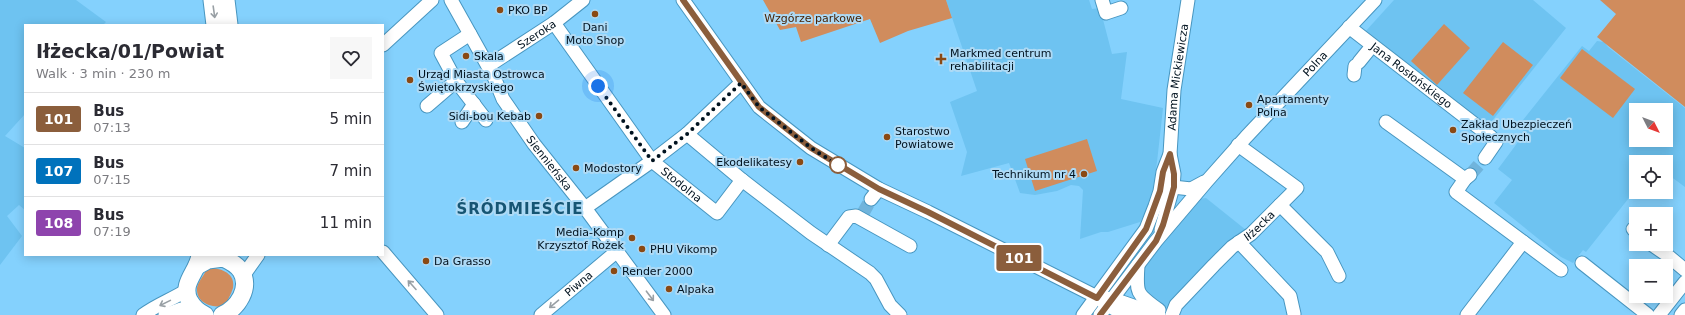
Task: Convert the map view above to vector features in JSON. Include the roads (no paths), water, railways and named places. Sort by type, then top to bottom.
[{"type":"main road","points":[[212,0],[215,24]]},
{"type":"main road","points":[[226,0],[229,24]]},
{"type":"main road","points":[[201,313],[191,304],[187,290],[189,279],[199,260],[228,257],[236,265],[244,281],[244,291],[231,312]]},
{"type":"street","points":[[384,44],[432,0]]},
{"type":"street","name":"Siennieńska","points":[[451,0],[488,66],[503,99],[534,144],[585,208],[664,315]]},
{"type":"street","name":"Szeroka","points":[[488,66],[554,23],[583,0]]},
{"type":"street","points":[[683,0],[759,107],[811,148],[879,189],[928,212],[1124,314],[1134,315]]},
{"type":"street","points":[[1102,0],[1106,13],[1121,8]]},
{"type":"street","name":"Adama Mickiewicza","points":[[1156,241],[1168,192],[1163,172],[1170,154],[1174,90],[1188,0]]},
{"type":"street","name":"Polna","points":[[1083,315],[1104,304],[1238,145],[1375,0]]},
{"type":"street","name":"Stodolna","points":[[554,23],[652,161],[717,213],[742,180]]},
{"type":"street","name":"Jana Rosłońskiego","points":[[1349,27],[1491,137],[1496,142],[1485,158]]},
{"type":"street","points":[[470,34],[441,53],[456,81],[486,120]]},
{"type":"street","points":[[1356,68],[1372,46]]},
{"type":"street","points":[[428,106],[456,81]]},
{"type":"street","points":[[585,208],[652,161],[687,134],[741,83]]},
{"type":"street","points":[[462,122],[474,104]]},
{"type":"street","points":[[1386,122],[1468,177],[1456,192],[1561,270]]},
{"type":"street","points":[[687,134],[742,180],[828,245],[870,272],[876,279],[890,305],[900,315]]},
{"type":"street","name":"Iłżecka","points":[[1172,315],[1176,305],[1232,247],[1251,234],[1297,188],[1238,145]]},
{"type":"street","name":"Polna","points":[[1168,192],[1191,188],[1207,181]]},
{"type":"street","points":[[870,199],[879,189]]},
{"type":"street","points":[[1168,192],[1184,201],[1191,200]]},
{"type":"street","name":"Adama Mickiewicza","points":[[1104,304],[1168,192]]},
{"type":"street","points":[[1280,205],[1327,252],[1339,276]]},
{"type":"street","points":[[828,245],[849,217],[856,216],[862,217],[910,246]]},
{"type":"street","points":[[1239,242],[1290,296],[1294,314]]},
{"type":"street","points":[[1467,315],[1523,242]]},
{"type":"street","points":[[1661,251],[1685,270]]},
{"type":"street","name":"Piwna","points":[[540,315],[616,252]]},
{"type":"street","points":[[384,253],[437,315]]},
{"type":"street","points":[[242,276],[257,256]]},
{"type":"street","points":[[1582,263],[1648,315]]},
{"type":"street","points":[[1138,265],[1137,289],[1140,295],[1165,315]]},
{"type":"street","points":[[1659,315],[1685,282]]},
{"type":"street","points":[[143,315],[187,290]]},
{"type":"street","points":[[1104,304],[1159,315]]},
{"type":"street","points":[[165,315],[181,309],[201,313]]},
{"type":"street","points":[[1680,315],[1685,310]]},
{"type":"tunnel","points":[[1470,175],[1485,158]]},
{"type":"tunnel","points":[[862,215],[871,199]]},
{"type":"place","name":"PKO BP","points":[[500,10]]},
{"type":"place","name":"Dani Moto Shop","points":[[595,14]]},
{"type":"place","name":"Skala","points":[[466,56]]},
{"type":"place","name":"Markmed centrum rehabilitacji","points":[[941,59]]},
{"type":"place","name":"Urząd Miasta Ostrowca Świętokrzyskiego","points":[[410,80]]},
{"type":"place","name":"Apartamenty Polna","points":[[1249,105]]},
{"type":"place","name":"Sidi-bou Kebab","points":[[539,116]]},
{"type":"place","name":"Zakład Ubezpieczeń Społecznych","points":[[1453,130]]},
{"type":"place","name":"Starostwo Powiatowe","points":[[887,137]]},
{"type":"place","name":"Ekodelikatesy","points":[[800,162]]},
{"type":"place","name":"Modostory","points":[[576,168]]},
{"type":"place","name":"Technikum nr 4","points":[[1084,174]]},
{"type":"place","name":"Media-Komp Krzysztof Rożek","points":[[632,238]]},
{"type":"place","name":"PHU Vikomp","points":[[642,249]]},
{"type":"place","name":"Da Grasso","points":[[426,261]]},
{"type":"place","name":"Render 2000","points":[[614,271]]},
{"type":"place","name":"Alpaka","points":[[669,289]]},
{"type":"district","name":"ŚRÓDMIEŚCIE","points":[[520,209]]},
{"type":"park label","name":"Wzgórze parkowe","points":[[813,18]]}]
